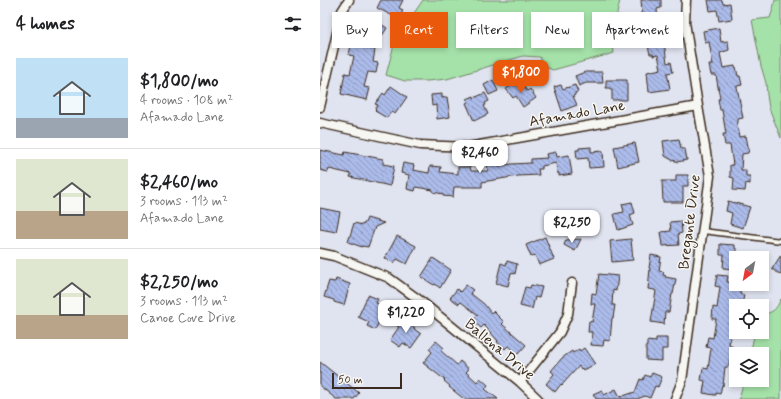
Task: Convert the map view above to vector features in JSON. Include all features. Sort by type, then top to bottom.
[{"type":"street","points":[[320,107],[342,12],[349,0]]},
{"type":"street","name":"Bregante Drive","points":[[675,399],[682,381],[710,176],[685,22],[686,0]]},
{"type":"street","name":"Afamado Lane","points":[[320,123],[420,145],[468,147],[698,106]]},
{"type":"street","name":"Ballena Drive","points":[[320,253],[334,256],[389,278],[422,302],[520,382],[538,399]]},
{"type":"street","points":[[520,382],[560,332],[568,314],[572,283]]},
{"type":"lane","points":[[703,231],[781,241]]},
{"type":"green space","points":[[423,0],[620,0],[617,12],[592,12],[592,48],[613,48],[614,53],[553,70],[543,66],[540,57],[523,56],[447,79],[405,81],[386,75],[393,48],[448,48],[448,12],[415,12]]},
{"type":"green space","points":[[775,0],[781,0],[781,138],[769,108],[766,83],[752,20],[770,18]]},
{"type":"green space","points":[[781,299],[781,399],[739,399],[742,387],[769,387],[769,347],[752,347],[753,339],[769,339],[769,313],[778,305]]},
{"type":"building","points":[[381,0],[403,0],[399,8],[403,10],[402,12],[390,12],[390,14],[377,8]]},
{"type":"building","points":[[641,0],[661,0],[661,8],[657,9],[657,12],[642,12]]},
{"type":"building","points":[[708,0],[722,0],[723,4],[730,3],[732,19],[719,21],[717,10],[710,11]]},
{"type":"building","points":[[382,25],[387,28],[382,36]]},
{"type":"building","points":[[719,28],[721,42],[728,41],[729,50],[720,53],[723,68],[735,66],[738,76],[740,76],[742,85],[737,87],[743,118],[738,119],[737,124],[739,137],[746,136],[749,151],[748,153],[742,154],[741,170],[746,170],[746,176],[750,176],[750,184],[746,183],[745,191],[733,190],[734,178],[730,177],[730,165],[733,165],[730,145],[725,145],[723,134],[726,134],[722,110],[720,110],[718,99],[720,99],[716,75],[711,75],[709,65],[713,65],[709,42],[705,43],[703,31]]},
{"type":"building","points":[[350,48],[365,48],[375,50],[373,62],[378,63],[376,73],[368,72],[364,87],[370,88],[367,100],[341,94],[345,73],[350,74],[354,56],[349,55]]},
{"type":"building","points":[[648,48],[665,48],[667,63],[671,62],[673,72],[667,73],[670,89],[649,92],[647,72],[661,69],[658,55],[653,56],[653,54],[650,54]]},
{"type":"building","points":[[585,72],[602,72],[603,83],[586,83],[579,86],[575,76]]},
{"type":"building","points":[[493,80],[498,91],[489,95],[484,85]]},
{"type":"building","points":[[606,80],[627,80],[627,100],[612,100],[612,90],[610,90],[610,88],[606,88]]},
{"type":"building","points":[[515,83],[517,86],[521,83],[527,91],[530,89],[536,98],[523,107],[516,96],[513,98],[506,89]]},
{"type":"building","points":[[561,85],[563,89],[575,85],[578,92],[573,96],[577,105],[562,111],[554,87]]},
{"type":"building","points":[[391,86],[407,97],[395,114],[391,112],[387,118],[375,111],[378,105],[375,104],[383,93],[385,95]]},
{"type":"building","points":[[485,93],[489,101],[485,103],[486,105],[484,106],[488,114],[474,121],[466,103],[468,102],[467,99],[474,96],[474,98]]},
{"type":"building","points":[[442,94],[442,98],[447,97],[450,117],[437,119],[436,105],[432,106],[431,95]]},
{"type":"building","points":[[679,139],[681,149],[685,149],[687,160],[677,162],[665,156],[663,141]]},
{"type":"building","points":[[635,143],[639,162],[618,167],[614,147]]},
{"type":"building","points":[[591,147],[591,152],[603,151],[604,167],[589,168],[588,158],[577,159],[576,150],[579,150],[579,148]]},
{"type":"building","points":[[320,150],[344,155],[345,152],[383,159],[383,164],[394,166],[390,186],[350,177],[351,174],[329,169],[328,172],[320,170]]},
{"type":"building","points":[[556,152],[557,157],[569,155],[572,174],[559,176],[559,173],[557,173],[556,163],[542,166],[542,169],[538,169],[539,175],[518,176],[482,182],[482,187],[454,187],[453,197],[443,196],[443,194],[433,192],[433,190],[416,187],[415,191],[407,189],[409,175],[401,173],[403,163],[414,165],[413,170],[429,173],[430,166],[441,167],[440,172],[458,174],[458,167],[470,167],[471,171],[488,171],[487,165],[499,163],[499,166],[531,163],[531,159],[547,158],[546,154]]},
{"type":"building","points":[[676,175],[688,175],[688,186],[683,186],[683,202],[663,202],[662,181],[676,181]]},
{"type":"building","points":[[728,201],[750,207],[743,228],[730,224],[732,213],[726,211]]},
{"type":"building","points":[[632,202],[635,213],[630,215],[633,225],[618,230],[614,214],[624,212],[622,204]]},
{"type":"building","points":[[320,208],[340,212],[336,232],[320,229]]},
{"type":"building","points":[[595,214],[597,224],[573,228],[571,218]]},
{"type":"building","points":[[367,218],[384,223],[375,227],[368,247],[362,247],[348,242],[354,223],[363,225]]},
{"type":"building","points":[[681,221],[682,233],[678,234],[679,245],[663,246],[661,232],[671,231],[670,222]]},
{"type":"building","points":[[397,236],[416,246],[407,264],[397,259],[394,263],[385,258]]},
{"type":"building","points":[[545,237],[554,259],[539,265],[535,255],[531,257],[526,245]]},
{"type":"building","points":[[581,239],[575,251],[564,245],[566,240]]},
{"type":"building","points":[[631,239],[633,260],[612,262],[610,241]]},
{"type":"building","points":[[720,244],[735,245],[735,249],[737,249],[737,251],[729,251],[729,268],[723,268],[724,255],[720,255]]},
{"type":"building","points":[[651,255],[661,257],[659,271],[664,272],[663,275],[666,276],[665,277],[676,279],[669,312],[665,312],[664,324],[651,322],[656,291],[648,289]]},
{"type":"building","points":[[781,255],[781,275],[772,269]]},
{"type":"building","points":[[433,258],[451,270],[440,288],[421,277]]},
{"type":"building","points":[[507,261],[517,264],[515,274],[511,273],[508,286],[496,283],[501,263],[506,265]]},
{"type":"building","points":[[599,274],[618,276],[616,291],[613,290],[612,305],[615,305],[610,341],[604,340],[603,346],[591,345],[592,332],[588,332],[589,321],[592,322],[595,304],[591,304],[592,293],[596,294]]},
{"type":"building","points":[[717,275],[728,276],[727,282],[729,282],[729,291],[740,291],[740,294],[744,295],[743,299],[729,299],[729,346],[732,346],[729,347],[729,366],[725,367],[723,386],[722,385],[720,394],[716,393],[716,395],[714,395],[703,393],[705,381],[701,380],[703,368],[708,369],[711,348],[706,347],[708,337],[713,338],[716,319],[712,319],[713,307],[717,308],[720,287],[715,286]]},
{"type":"building","points":[[336,279],[350,284],[344,305],[324,297],[329,281],[335,282]]},
{"type":"building","points":[[466,285],[473,290],[470,293],[484,304],[491,313],[493,311],[504,322],[502,324],[526,345],[518,354],[508,346],[505,349],[497,342],[498,341],[484,325],[481,328],[472,320],[478,315],[461,302],[459,304],[450,298],[457,289],[460,292]]},
{"type":"building","points":[[531,285],[542,287],[539,298],[535,297],[532,309],[520,306],[525,287],[530,288]]},
{"type":"building","points":[[368,295],[378,299],[376,303],[386,308],[375,330],[367,326],[369,322],[358,317]]},
{"type":"building","points":[[404,316],[412,321],[410,324],[421,334],[411,348],[403,343],[400,347],[390,340],[399,327],[397,326]]},
{"type":"building","points":[[656,338],[667,338],[667,349],[662,349],[662,361],[646,360],[647,341],[656,342]]},
{"type":"building","points":[[436,341],[444,348],[441,351],[457,365],[460,361],[469,369],[466,372],[477,382],[480,378],[488,385],[485,389],[498,399],[464,399],[449,387],[450,386],[444,381],[445,380],[423,363],[432,352],[429,349]]},
{"type":"building","points":[[584,348],[595,364],[583,370],[579,366],[555,392],[546,384],[554,374],[551,371],[562,358],[572,351],[573,353]]},
{"type":"building","points":[[320,362],[359,393],[354,399],[336,399],[320,386]]},
{"type":"building","points":[[652,373],[662,377],[658,387],[655,386],[650,398],[645,396],[637,399],[596,399],[593,394],[602,390],[604,395],[616,389],[620,397],[635,392],[640,379],[643,380],[645,375],[650,377]]}]
